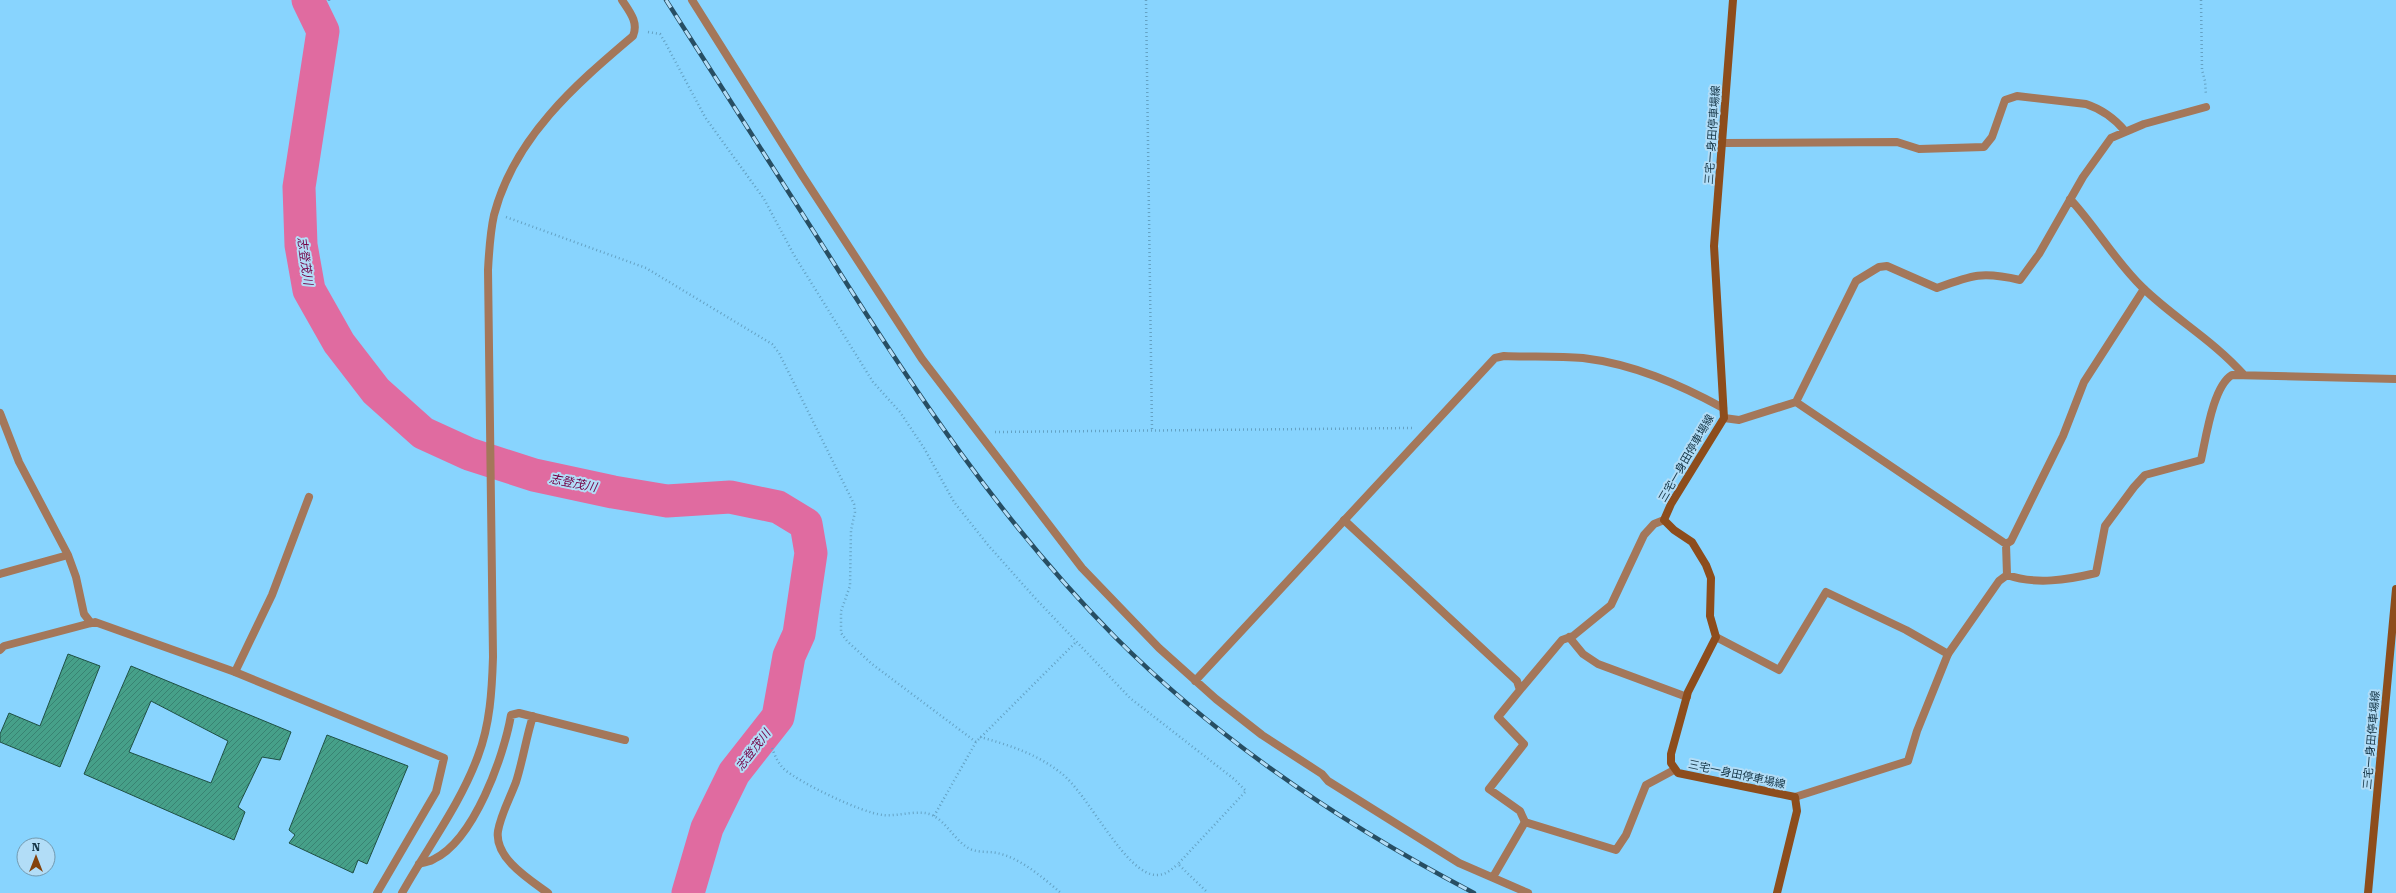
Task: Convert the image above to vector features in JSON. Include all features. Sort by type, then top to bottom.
[{"type":"main road","name":"三宅一身田停車場線","points":[[1733,0],[1714,246],[1724,418],[1671,504],[1664,520],[1674,530],[1692,542],[1706,565],[1711,578],[1710,616],[1716,637],[1687,697],[1671,754],[1671,763],[1674,770],[1678,773],[1795,797],[1797,811],[1777,893]]},
{"type":"main road","name":"三宅一身田停車場線","points":[[2368,893],[2396,589]]},
{"type":"street","points":[[402,893],[470,776],[478,756],[488,717],[492,687],[493,657],[488,270],[494,215],[514,165],[550,112],[596,67],[633,36],[636,30],[634,20],[622,0]]},
{"type":"street","points":[[692,0],[745,87],[922,358],[1082,568],[1159,648],[1196,682],[1262,735],[1322,774],[1328,781],[1459,863],[1528,893]]},
{"type":"street","points":[[1722,143],[1897,142],[1919,149],[1978,149],[1990,142],[2005,100],[2017,96],[2086,104],[2096,108],[2118,123],[2125,131]]},
{"type":"street","points":[[1724,418],[1739,420],[1796,402],[1856,281],[1874,269],[1887,266],[1937,288],[1976,274],[1994,274],[2020,280],[2039,254],[2094,160],[2111,138],[2125,131],[2206,107]]},
{"type":"street","points":[[2070,199],[2126,271],[2144,289],[2224,353],[2244,375]]},
{"type":"street","points":[[2006,544],[2011,541],[2064,436],[2084,382],[2144,289]]},
{"type":"street","points":[[1196,682],[1428,428],[1495,358],[1504,356],[1583,358],[1606,362],[1657,376],[1683,386],[1723,408]]},
{"type":"street","points":[[2007,575],[2022,580],[2068,580],[2096,573],[2105,526],[2145,476],[2201,460],[2207,430],[2220,386],[2225,379],[2232,375],[2396,379]]},
{"type":"street","points":[[1796,402],[2006,544]]},
{"type":"street","points":[[0,413],[20,462],[68,555],[76,577],[84,614],[91,623]]},
{"type":"street","points":[[235,672],[272,595],[309,497]]},
{"type":"street","points":[[1344,520],[1517,682],[1520,690]]},
{"type":"street","points":[[1664,520],[1654,524],[1644,535],[1611,605],[1596,619],[1562,640],[1498,717],[1524,744],[1489,789],[1520,811],[1525,822],[1616,850],[1626,835],[1646,785],[1674,770]]},
{"type":"street","points":[[2006,544],[2007,575]]},
{"type":"street","points":[[0,574],[68,555]]},
{"type":"street","points":[[1795,797],[1908,761],[1917,731],[1948,654],[1999,581],[2007,575]]},
{"type":"street","points":[[1716,637],[1779,670],[1826,592],[1906,630],[1948,654]]},
{"type":"street","points":[[0,650],[4,646],[95,622],[235,672],[444,758],[436,792],[377,893]]},
{"type":"street","points":[[1569,637],[1583,654],[1598,664],[1687,697]]},
{"type":"street","points":[[419,864],[434,860],[446,851],[478,810],[502,755],[511,715],[519,713],[533,716],[625,740]]},
{"type":"street","points":[[533,716],[520,767],[500,824],[498,836],[501,848],[515,867],[548,893]]},
{"type":"street","points":[[1493,877],[1525,822]]},
{"type":"path","points":[[1146,0],[1152,430]]},
{"type":"path","points":[[2201,0],[2202,70],[2205,81],[2206,107]]},
{"type":"path","points":[[636,30],[660,34],[705,117],[764,199],[794,255],[873,382],[900,412],[924,448],[954,502],[988,545],[1035,598],[1130,698],[1234,779],[1246,791],[1178,864],[1165,874],[1156,876],[1138,868],[1118,846],[1078,789],[1060,772],[1018,748],[980,737]]},
{"type":"path","points":[[494,215],[646,268],[772,344],[779,353],[854,504],[855,512],[851,530],[850,586],[841,611],[841,633],[847,641],[872,664],[976,742]]},
{"type":"path","points":[[978,432],[1428,428]]},
{"type":"path","points":[[934,816],[980,737],[1077,641]]},
{"type":"path","points":[[772,748],[776,759],[792,774],[848,803],[883,815],[923,814],[934,816],[961,843],[971,849],[1008,856],[1032,870],[1061,893]]},
{"type":"path","points":[[1178,864],[1208,893]]},
{"type":"building","points":[[68,654],[100,666],[60,767],[0,742],[0,734],[9,713],[40,726]]},
{"type":"building","points":[[131,666],[291,732],[280,760],[262,757],[238,807],[245,812],[234,840],[84,774]],"holes":[[[151,701],[228,741],[211,783],[129,752]]]},
{"type":"building","points":[[327,735],[408,766],[367,864],[358,860],[353,873],[289,843],[295,835],[289,830]]},
{"type":"waterway","name":"志登茂川","points":[[308,0],[323,31],[299,187],[301,245],[309,290],[339,343],[376,391],[423,433],[469,454],[534,475],[613,492],[667,501],[730,497],[778,507],[806,524],[811,553],[799,634],[789,656],[778,717],[734,773],[707,828],[688,893]]},
{"type":"railway","points":[[666,0],[860,305],[926,404],[997,501],[1034,548],[1074,593],[1115,637],[1155,675],[1240,746],[1331,810],[1426,867],[1474,893]]}]
